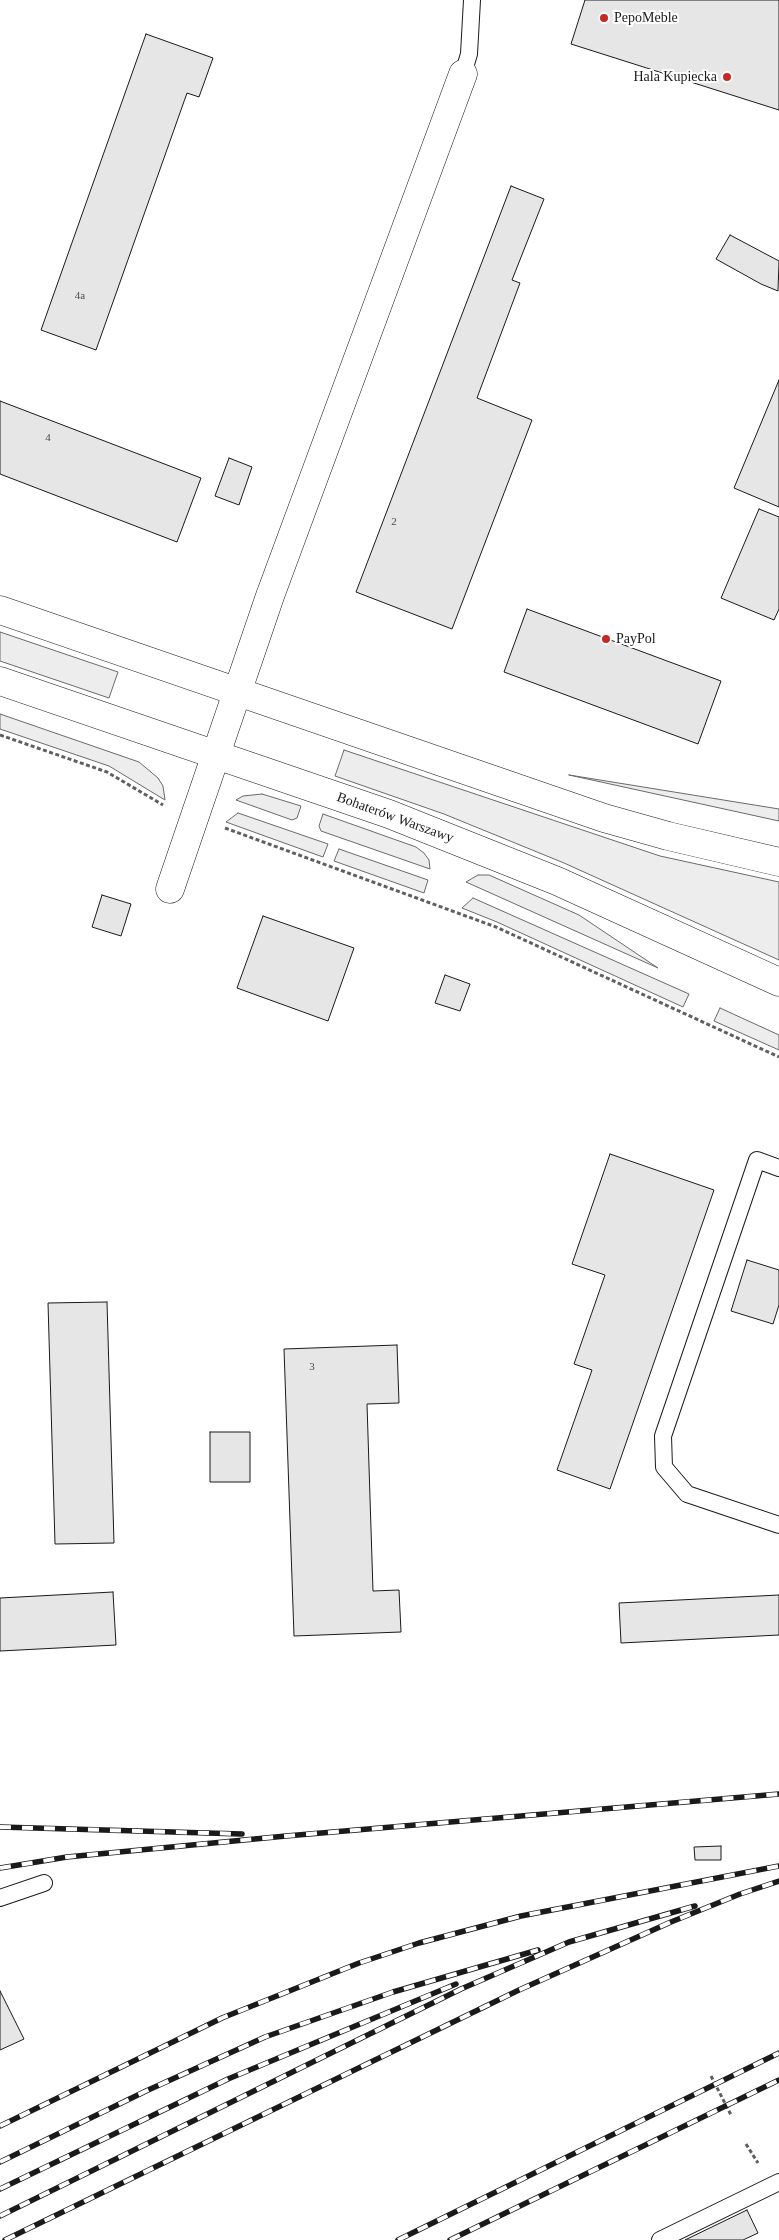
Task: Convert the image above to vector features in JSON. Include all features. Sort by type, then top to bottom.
[{"type":"street","points":[[170,888],[270,596],[463,74]]},
{"type":"street","points":[[0,610],[604,818],[668,836],[779,862]]},
{"type":"street","name":"Bohaterów Warszawy","points":[[0,681],[389,814],[558,881],[779,982]]},
{"type":"lane","points":[[463,74],[469,54],[472,0]]},
{"type":"lane","points":[[779,1168],[757,1160],[663,1436],[664,1467],[688,1494],[779,1525]]},
{"type":"lane","points":[[0,1898],[44,1883]]},
{"type":"lane","points":[[660,2240],[779,2182]]},
{"type":"path","points":[[0,735],[107,772],[169,808]]},
{"type":"path","points":[[220,826],[496,927],[779,1057]]},
{"type":"path","points":[[710,2076],[731,2115]]},
{"type":"shaded area","points":[[0,632],[118,672],[109,698],[0,661]]},
{"type":"shaded area","points":[[0,714],[139,762],[158,778],[163,786],[165,800],[109,766],[0,729]]},
{"type":"shaded area","points":[[344,750],[660,856],[779,882],[779,960],[564,863],[444,814],[335,776]]},
{"type":"shaded area","points":[[569,775],[779,809],[779,821]]},
{"type":"shaded area","points":[[262,794],[301,806],[297,818],[292,820],[236,800],[243,796]]},
{"type":"shaded area","points":[[238,813],[328,844],[323,857],[226,822]]},
{"type":"shaded area","points":[[323,814],[416,847],[429,860],[430,869],[321,831],[319,826]]},
{"type":"shaded area","points":[[339,849],[428,880],[424,893],[334,861]]},
{"type":"shaded area","points":[[478,875],[489,875],[579,915],[658,968],[466,882]]},
{"type":"shaded area","points":[[473,898],[689,994],[683,1007],[497,922],[462,908]]},
{"type":"shaded area","points":[[720,1008],[779,1035],[779,1050],[714,1021]]},
{"type":"building","name":"Hala Kupiecka","points":[[585,0],[779,0],[779,110],[571,44]]},
{"type":"building","points":[[146,34],[213,58],[199,97],[187,93],[96,350],[41,330]]},
{"type":"building","points":[[511,186],[544,199],[512,280],[520,283],[477,398],[532,420],[452,629],[356,592]]},
{"type":"building","points":[[730,235],[779,261],[778,291],[761,284],[716,259]]},
{"type":"building","points":[[779,380],[779,507],[734,488]]},
{"type":"building","points":[[0,401],[201,478],[177,542],[0,474]]},
{"type":"building","points":[[229,458],[252,467],[239,505],[215,496]]},
{"type":"building","points":[[759,509],[779,517],[779,609],[774,620],[721,598]]},
{"type":"building","points":[[527,609],[721,681],[698,744],[504,672]]},
{"type":"building","points":[[102,895],[131,904],[121,936],[92,927]]},
{"type":"building","points":[[263,916],[354,948],[328,1021],[237,988]]},
{"type":"building","points":[[445,975],[470,984],[460,1011],[435,1003]]},
{"type":"building","points":[[610,1154],[714,1190],[610,1489],[557,1470],[592,1370],[574,1364],[605,1275],[572,1264]]},
{"type":"building","points":[[747,1260],[779,1270],[779,1305],[773,1324],[731,1311]]},
{"type":"building","points":[[107,1302],[114,1543],[55,1544],[48,1303]]},
{"type":"building","points":[[397,1345],[399,1403],[367,1404],[373,1591],[399,1590],[401,1632],[294,1636],[284,1349]]},
{"type":"building","points":[[210,1432],[250,1432],[250,1482],[210,1482]]},
{"type":"building","points":[[113,1592],[116,1645],[0,1651],[0,1598]]},
{"type":"building","points":[[779,1595],[779,1635],[621,1643],[619,1603]]},
{"type":"building","points":[[721,1846],[721,1860],[695,1860],[694,1847]]},
{"type":"building","points":[[0,1991],[24,2039],[0,2050]]},
{"type":"building","points":[[747,2210],[758,2233],[743,2240],[685,2240]]},
{"type":"railway","points":[[0,1868],[67,1857],[286,1836],[779,1794]]},
{"type":"railway","points":[[0,1827],[242,1834]]},
{"type":"railway","points":[[0,2126],[222,2018],[359,1963],[419,1943],[521,1916],[779,1866]]},
{"type":"railway","points":[[5,2240],[519,1990],[671,1922],[740,1894],[779,1881]]},
{"type":"railway","points":[[0,2216],[461,1989],[569,1942],[695,1906]]},
{"type":"railway","points":[[0,2162],[146,2091],[265,2037],[393,1992],[538,1950]]},
{"type":"railway","points":[[0,2189],[228,2079],[456,1984]]},
{"type":"railway","points":[[398,2240],[779,2053]]},
{"type":"railway","points":[[450,2240],[779,2080]]},
{"type":"place","name":"PepoMeble","points":[[604,18]]},
{"type":"place","name":"Hala Kupiecka","points":[[727,77]]},
{"type":"place","name":"PayPol","points":[[606,639]]}]
